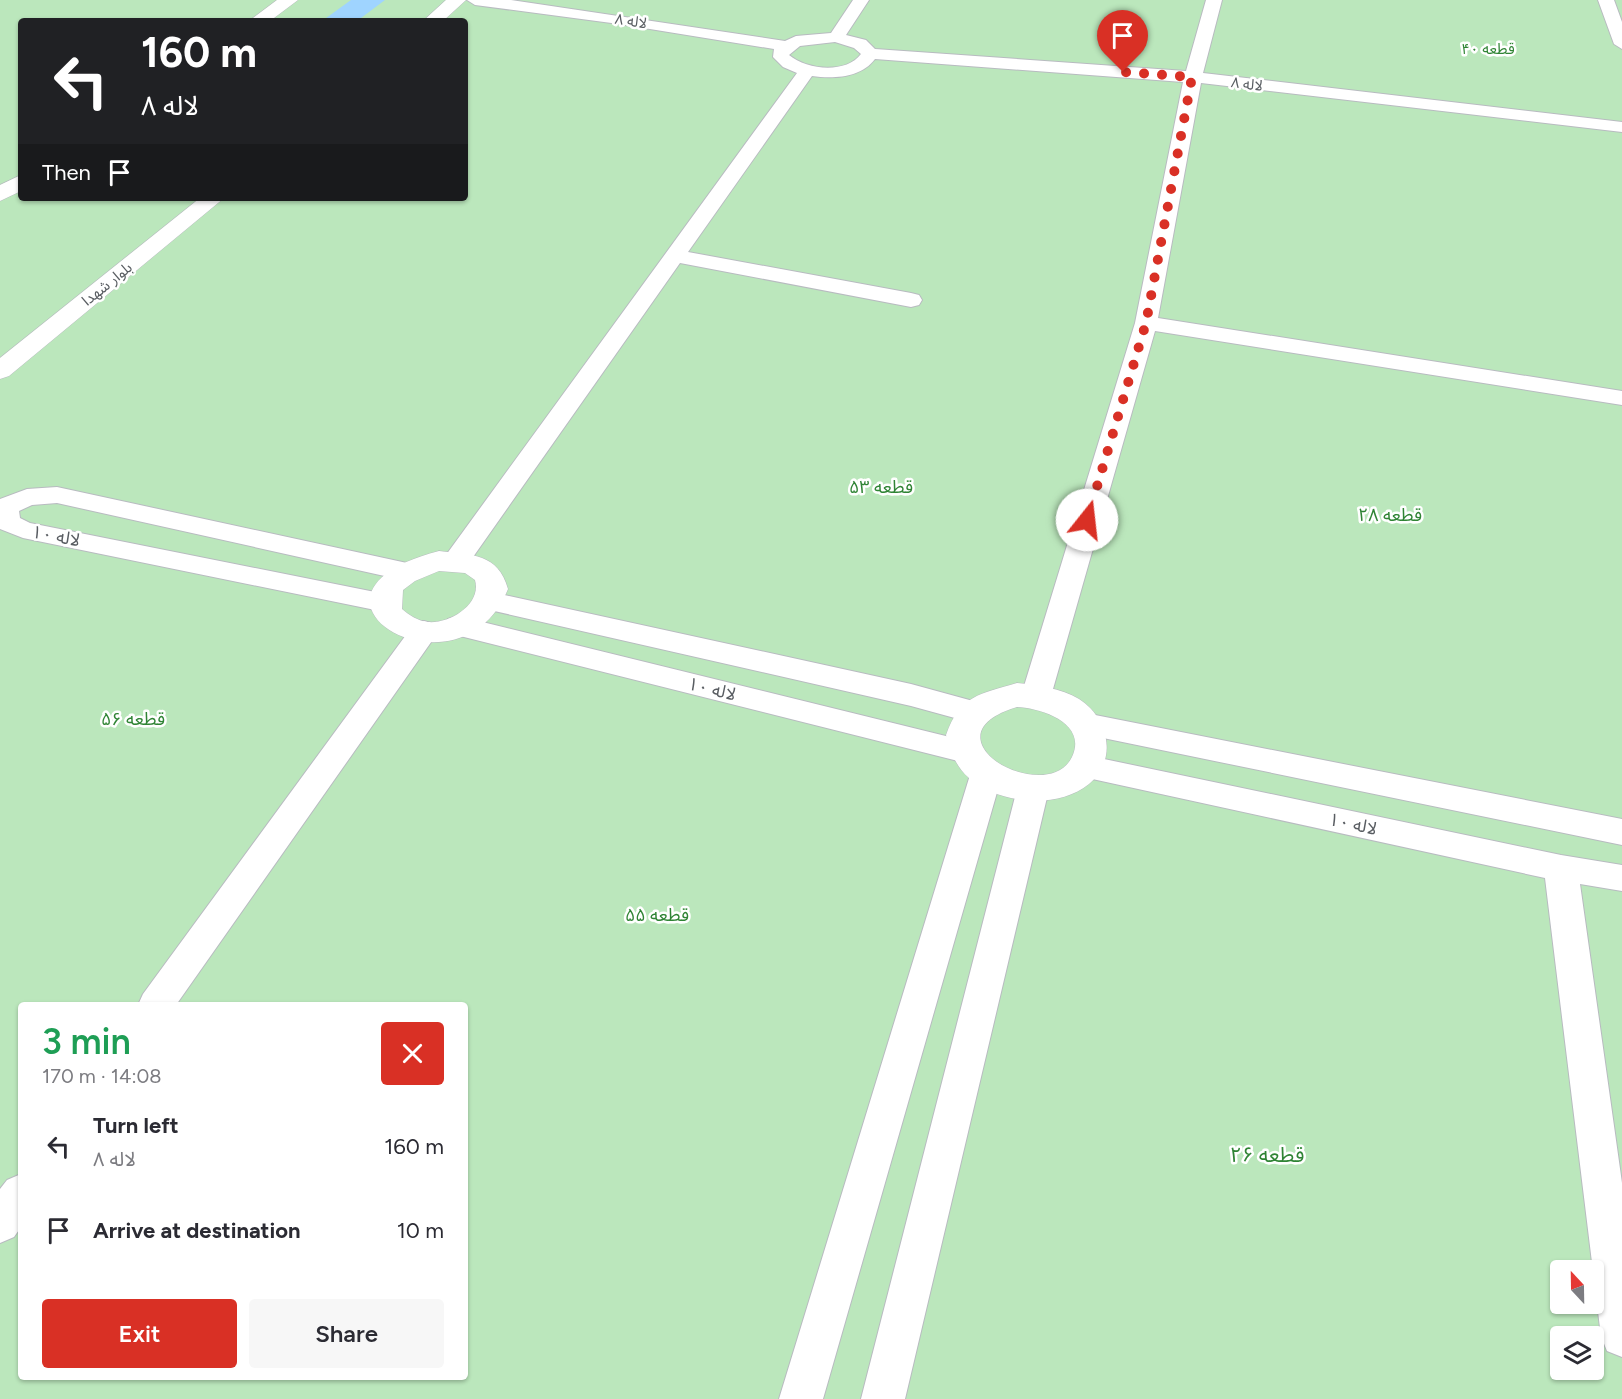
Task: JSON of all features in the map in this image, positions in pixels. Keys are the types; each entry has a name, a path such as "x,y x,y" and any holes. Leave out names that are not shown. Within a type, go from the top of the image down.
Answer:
{"street":[{"path":"262,18 289,0"},
{"path":"436,18 458,0"},
{"path":"0,195 18,183"},
{"name":"بلوار شهدا","path":"0,371 209,201"},
{"path":"0,358 30,346"},
{"path":"456,561 484,570 491,579 494,590 491,601 472,620 458,626 424,631 408,628 387,613 385,603 390,586 407,572 422,565 456,561"},
{"path":"1035,696 1072,711 1085,724 1091,738 1091,753 1085,767 1073,779 1054,786 1033,789 1008,785 976,763 964,731 973,712 1000,698 1035,696"}],"lane":[{"name":"لاله ۸","path":"475,0 619,19 787,46"},
{"path":"836,37 861,0"},
{"path":"1035,696 1146,323 1192,77 1214,0"},
{"path":"1606,0 1622,44"},
{"path":"619,19 638,6"},
{"path":"836,37 860,44 870,54 861,65 850,69 807,70 794,67 781,57 781,51 787,46 808,38 836,37"},
{"name":"لاله ۸","path":"870,54 1192,77 1622,127"},
{"path":"456,561 807,70"},
{"path":"674,256 911,300"},
{"path":"1146,323 1622,398"},
{"name":"لاله ۱۰","path":"385,603 23,530 7,522 5,507 27,497 57,495 407,572"},
{"name":"لاله ۱۰","path":"491,601 911,695 973,712"},
{"name":"لاله ۱۰","path":"458,626 976,763"},
{"path":"158,1002 424,631"},
{"path":"1085,724 1622,832"},
{"path":"801,1399 976,763"},
{"name":"لاله ۱۰","path":"1085,767 1560,868 1622,878"},
{"path":"883,1399 1033,789"},
{"path":"1560,868 1622,1336"},
{"path":"0,1223 18,1197"}],"green space":[{"path":"0,0 1622,0 1622,1399 0,1399"}],"water":[{"path":"351,0 385,0 361,18 326,18"}],"route":[{"path":"1087,520 1146,323 1192,77 1123,72"}],"park label":[{"name":"قطعه ۴۰","path":"1488,49"},
{"name":"قطعه ۵۳","path":"881,487"},
{"name":"قطعه ۲۸","path":"1390,515"},
{"name":"قطعه ۵۶","path":"133,719"},
{"name":"قطعه ۵۵","path":"657,915"},
{"name":"قطعه ۲۶","path":"1267,1155"}]}
